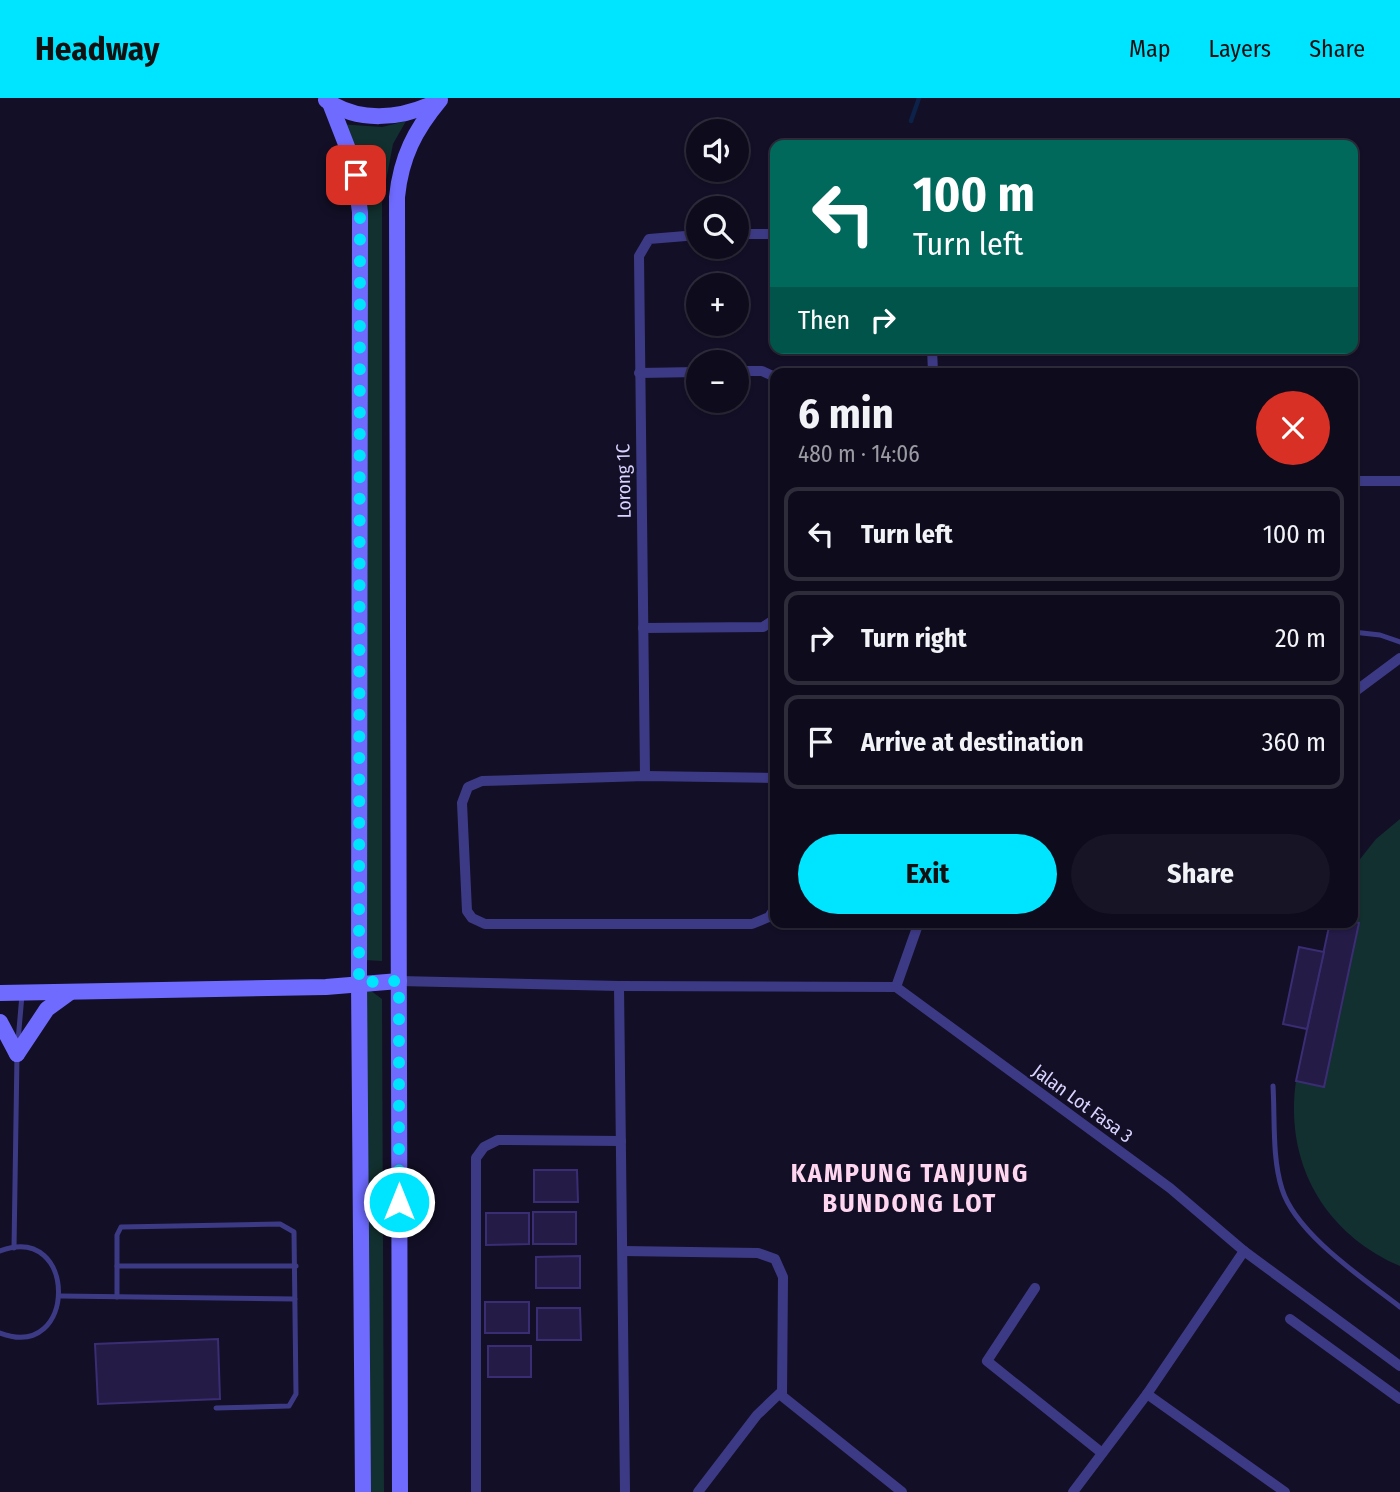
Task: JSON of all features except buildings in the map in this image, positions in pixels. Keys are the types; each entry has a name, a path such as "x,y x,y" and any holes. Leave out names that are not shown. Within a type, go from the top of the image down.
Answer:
{"main road":[{"path":"327,101 357,114 386,117 414,112 441,99"},
{"path":"400,1492 397,197 402,163 414,136 441,99"},
{"path":"327,101 353,162 360,212 359,982 363,1492"},
{"path":"0,993 326,987 359,982 399,981"},
{"path":"0,1022 17,1054 47,1009 69,993"}],"street":[{"path":"749,234 770,234"},
{"name":"Lorong 1C","path":"645,776 639,373 641,248 649,239 657,236 686,235"},
{"path":"749,371 762,371 770,375"},
{"path":"639,373 686,372"},
{"path":"1358,481 1400,481"},
{"path":"643,628 763,627 770,622"},
{"path":"1358,689 1400,657"},
{"path":"770,779 645,776 482,781 468,787 462,803 467,911 472,918 485,924 752,924 770,916"},
{"path":"399,981 619,986 896,987 917,928"},
{"path":"619,986 625,1492"},
{"name":"Jalan Lot Fasa 3","path":"896,987 1170,1188 1244,1251 1400,1366"},
{"path":"476,1492 476,1158 484,1147 498,1140 621,1140"},
{"path":"623,1251 758,1253 775,1259 783,1277 780,1392 792,1407 896,1490"},
{"path":"1073,1492 1147,1394 1244,1251"},
{"path":"1035,1288 987,1362 1102,1453"},
{"path":"1290,1319 1400,1399"},
{"path":"698,1492 757,1415 780,1392"},
{"path":"1147,1394 1285,1492"}],"lane":[{"path":"1358,633 1380,635 1400,642"},
{"path":"13,1248 17,1054 22,993"},
{"path":"1273,1086 1279,1177 1287,1200 1326,1248 1400,1307"},
{"path":"117,1297 117,1235 121,1227 279,1224 295,1231 294,1402 285,1406 216,1408"},
{"path":"0,1251 13,1248 39,1253 58,1275 61,1296 56,1312 40,1329 18,1336 0,1333"},
{"path":"117,1266 296,1266"},
{"path":"61,1296 295,1298"}],"green space":[{"path":"406,121 393,144 382,202 382,961 364,960 362,202 339,124 382,127"},
{"path":"1400,819 1400,1266 1350,1235 1331,1215 1315,1192 1304,1167 1297,1140 1294,1111 1296,1081 1324,1086 1359,923 1358,862 1376,839"},
{"path":"363,985 382,999 384,1492 364,1492"}],"waterway":[{"path":"911,121 919,98"}],"district":[{"name":"KAMPUNG TANJUNG BUNDONG LOT","path":"910,1188"}],"route":[{"path":"356,175 360,212 359,982 399,981 399,1202"}]}
